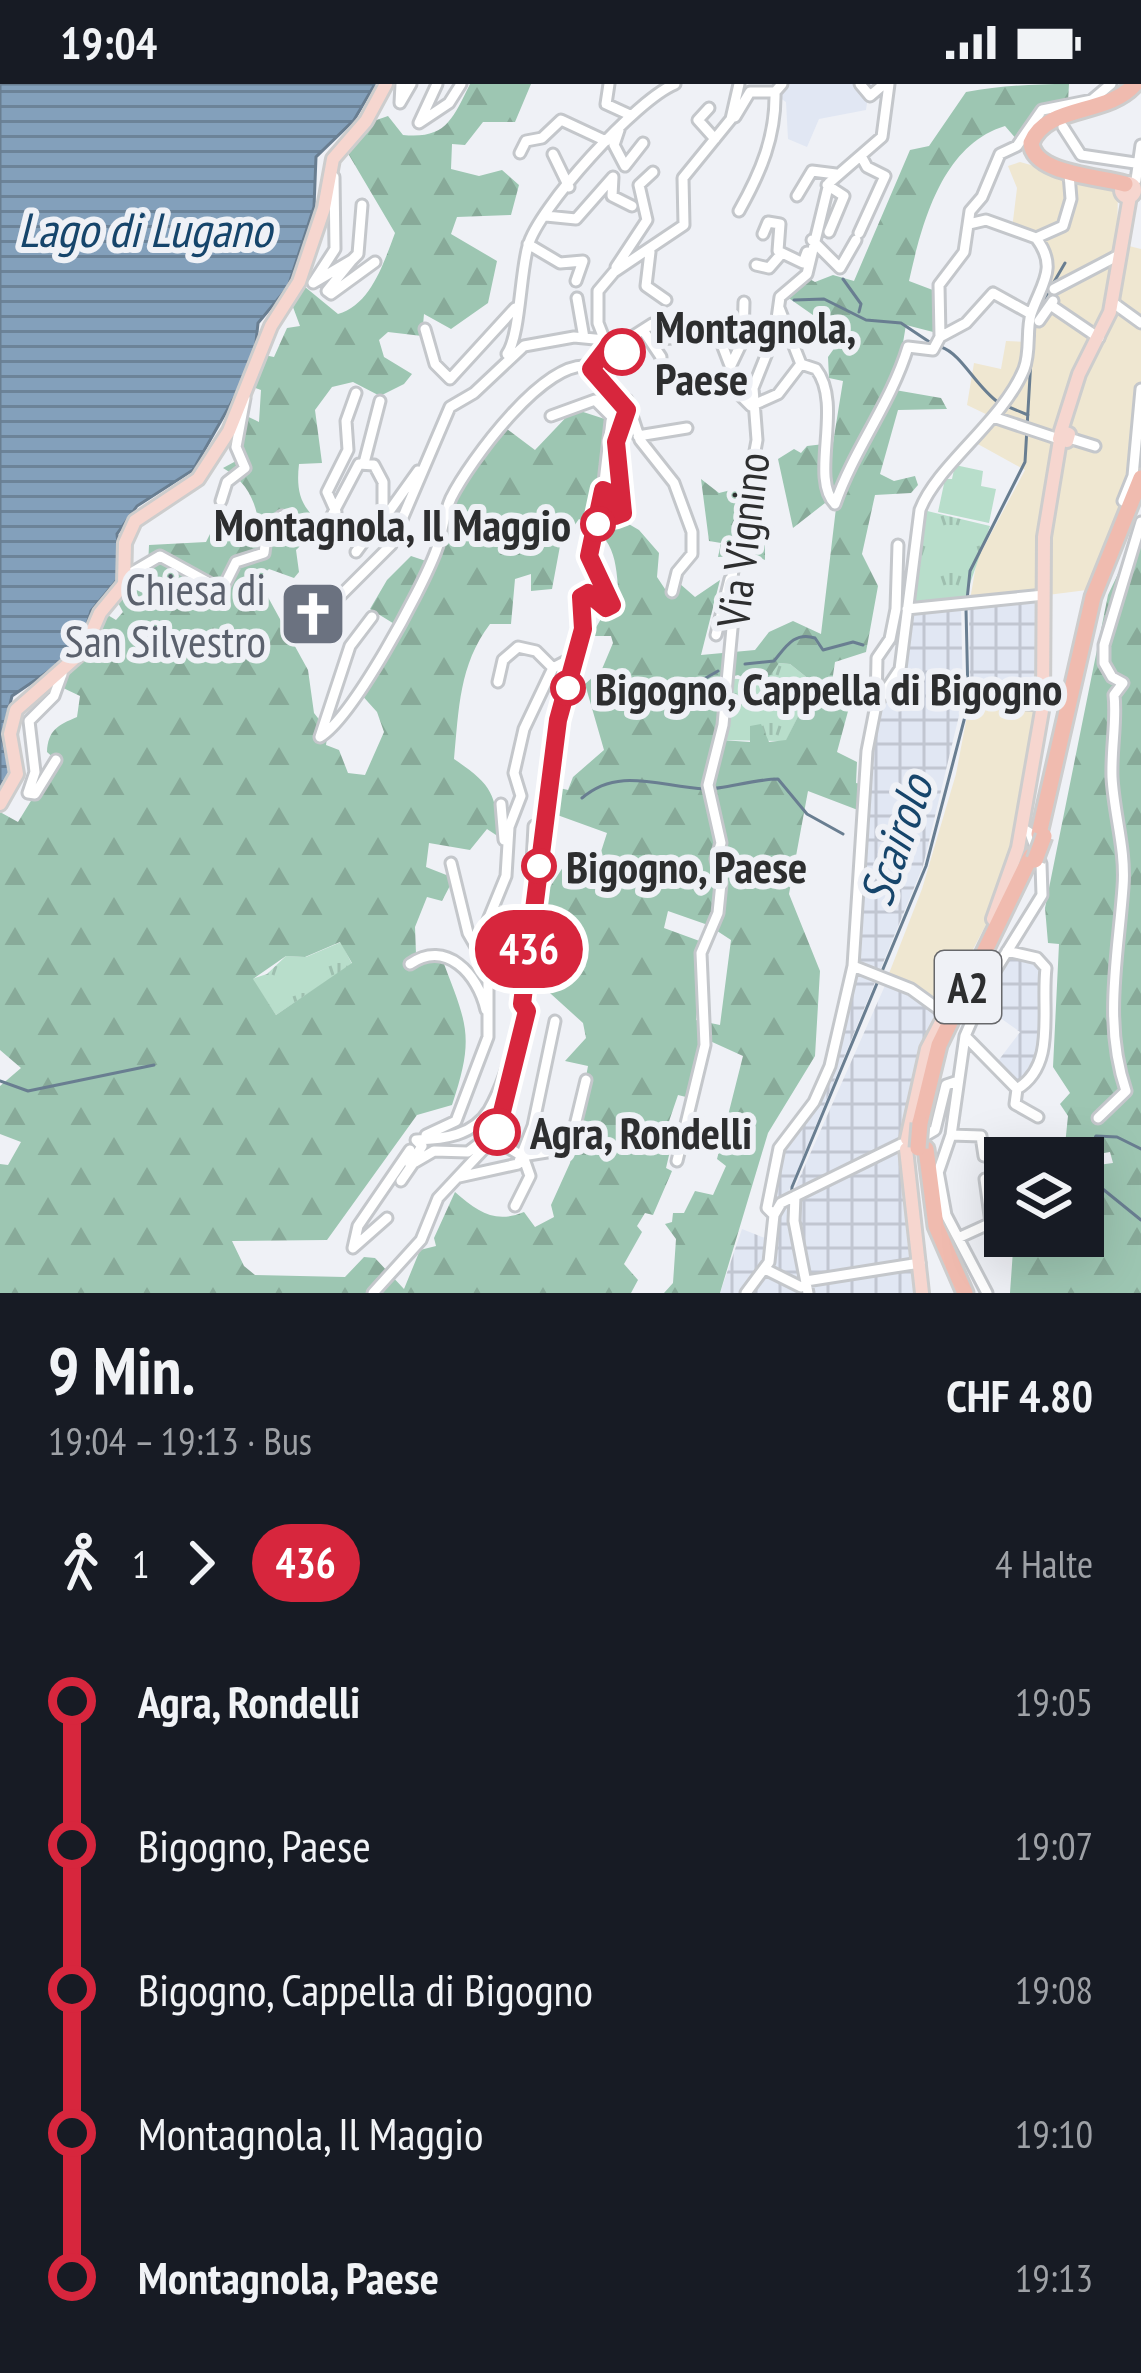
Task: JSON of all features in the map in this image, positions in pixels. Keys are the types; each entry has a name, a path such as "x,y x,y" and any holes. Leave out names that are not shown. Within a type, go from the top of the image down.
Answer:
{"highway":[{"path":"1131,186 1047,167 1034,158 1035,132 1111,104 1135,84"},
{"path":"1065,122 1112,110 1141,91"},
{"name":"A2","path":"954,1293 928,1230 912,1145 923,1124 939,1045 1030,839 1083,632 1129,523 1141,475"},
{"path":"1129,523 1141,494"},
{"name":"A2","path":"912,1145 936,1226 965,1293"}],"main road":[{"path":"0,804 17,774 10,734 14,713 84,650 100,613 126,577 125,543 133,525 147,509 201,476 245,398 273,322 299,282 339,150 362,125 386,84"},
{"path":"922,1293 910,1207 920,1070 1030,839 1031,778 1043,705 1046,519 1079,374 1112,302 1131,186"}],"street":[{"path":"401,84 400,103 411,84"},
{"path":"437,84 419,123 449,103 460,84"},
{"path":"609,84 606,104 630,115"},
{"path":"513,354 520,339 515,308 528,244 620,124 675,84"},
{"path":"731,119 739,84"},
{"path":"860,84 868,96 866,110"},
{"path":"868,96 887,84"},
{"path":"751,406 779,310 806,277 827,185 885,130 887,84"},
{"path":"801,364 816,368 829,389 826,488 835,504 872,420 898,383 908,347 933,350 940,337 938,287 959,260 971,208 982,197 1000,154 1017,146 1034,117 1053,105 1092,100 1111,84"},
{"path":"614,272 684,225 683,178 750,92 778,88 776,124 760,173 739,211"},
{"path":"709,108 698,120 715,139"},
{"path":"520,153 526,141 542,138 561,120 606,141"},
{"path":"1065,122 1074,150 1091,158 1135,163"},
{"path":"620,124 614,146 625,166 643,142"},
{"path":"1131,186 1141,145"},
{"path":"339,150 335,249 313,284 352,260"},
{"path":"553,154 569,187"},
{"path":"811,244 838,268 857,237 885,176 867,167 861,156"},
{"path":"969,224 986,220 1036,238 1063,226 1071,199 1070,170 1091,158"},
{"path":"797,196 812,171 836,174"},
{"path":"591,367 606,345 596,298 647,220 639,185 653,172"},
{"path":"546,216 576,219 614,177 612,196 632,206"},
{"path":"827,185 844,196 829,232"},
{"path":"362,205 358,253 327,294 356,280 375,262"},
{"path":"763,234 770,222 782,225 777,248 803,262 811,244"},
{"path":"1036,238 1048,268 1052,306"},
{"path":"528,244 560,263 583,261 576,281"},
{"path":"651,250 646,286 670,298"},
{"path":"756,265 768,268 782,253"},
{"path":"876,705 898,676 922,504 976,442 1025,367 1035,317 1051,287 1119,255"},
{"path":"940,337 966,323 993,293 1035,317"},
{"path":"577,298 584,338"},
{"path":"731,365 743,340 744,302"},
{"path":"1112,302 1141,323"},
{"path":"1035,317 1052,306"},
{"path":"1052,306 1099,338"},
{"path":"425,329 435,364 450,379 515,308"},
{"path":"779,310 801,364"},
{"path":"307,611 327,606 391,545 447,410 530,344 584,338 628,351 627,340 653,324 662,340 716,333 742,398 751,406"},
{"path":"641,331 645,344"},
{"path":"641,331 661,357 660,381"},
{"path":"497,368 516,332"},
{"path":"751,406 778,394 801,364"},
{"path":"372,617 350,646 320,737 358,695 436,553 448,502 465,473 542,384 569,365 591,367"},
{"path":"591,367 597,380 634,412 638,436 672,479 692,532 692,554 677,572 672,592"},
{"path":"1123,501 1133,476 1141,389"},
{"path":"333,515 327,493 348,450 346,421 356,393"},
{"path":"416,1140 454,1136 486,1114 522,1004 558,720 577,656 582,595 590,594 606,608 612,605 589,556 616,423 627,410 619,395"},
{"path":"220,501 227,482 245,469 236,447 245,398"},
{"path":"327,546 333,515 352,471 364,463 380,400"},
{"path":"551,416 592,400 602,404 616,423 620,517 614,514 609,491 603,490"},
{"name":"Via Vignino","path":"677,1161 705,1045 700,953 719,905 716,860 721,843 708,788 726,701 733,568 756,444 751,406"},
{"path":"993,416 1094,446"},
{"path":"638,436 687,428"},
{"path":"364,463 381,474 381,518"},
{"path":"356,552 425,464"},
{"path":"126,577 160,556 222,590 236,562 264,553 267,529 278,517 285,518 290,535 333,515"},
{"path":"1098,1118 1126,1091 1112,1043 1125,845 1117,825 1112,724 1118,710 1114,694 1123,683 1112,677 1103,656 1129,523"},
{"path":"774,1215 767,1208 771,1168 830,1066 854,966 867,751 896,609 898,545"},
{"path":"716,635 733,568"},
{"path":"896,609 1044,595"},
{"path":"498,682 503,660 518,647 536,651 553,668"},
{"path":"506,845 521,796 514,775 524,729 553,668 577,656"},
{"path":"56,760 35,794 28,793 35,772 29,721 54,695 62,674"},
{"path":"970,700 1043,705"},
{"path":"387,1218 353,1248 358,1226 416,1140 456,1121 490,1027 488,920 506,876 500,804"},
{"path":"534,826 532,862 540,865"},
{"path":"987,1293 946,1215 938,1173 965,1036 1007,951 1042,895 1043,873 1030,839"},
{"path":"451,863 470,939 479,952 488,954"},
{"path":"1007,951 1037,958 1046,968 1043,1060 1034,1077 1017,1089 1014,1109 1038,1118"},
{"path":"410,964 436,953 462,967 482,994 490,1027"},
{"path":"854,966 883,976 944,1012"},
{"path":"373,1293 421,1240 438,1198 495,1137 527,1011 522,1004"},
{"path":"459,1177 512,1168 523,1156 547,1073 555,1021"},
{"path":"965,1036 1017,1089"},
{"path":"523,1156 548,1152 572,1138 586,1079"},
{"path":"746,1293 765,1269 774,1215 790,1198 912,1145 935,1130 946,1085 955,1086"},
{"path":"938,1173 951,1136 955,1086"},
{"path":"951,1136 981,1136 984,1155"},
{"path":"495,1137 523,1156 530,1177 515,1206"},
{"path":"416,1140 422,1146 406,1170 434,1151 468,1152 495,1137"},
{"path":"790,1198 805,1287"},
{"path":"958,1238 984,1225"},
{"path":"765,1269 805,1287 920,1263"}],"shaded area":[{"path":"782,84 884,84 868,96 866,110 819,119 807,147 788,139 786,102 776,95"},
{"path":"1020,162 1118,189 1117,243 1141,249 1141,451 1087,590 969,605 977,560 1025,470 976,443 992,417 967,405 974,363 1001,369 1006,341 1029,342 1031,314 1048,285 1040,242 1012,229 1017,188 1008,166"},
{"path":"1044,595 1043,705 970,700 969,605"},
{"path":"961,605 963,699 923,866 785,1200 802,1293 720,1293 742,1229 770,1240 771,1169 830,1066 853,966 872,719 896,682 911,609"},
{"path":"970,700 1043,705 998,902 943,1006 888,976 922,889 956,774"},
{"path":"1007,951 1043,962 1044,1050 1020,1089 995,1065 1020,1032 978,1002"},
{"path":"887,981 911,990 939,1015 907,1116 919,1293 809,1293 795,1188"}],"green space":[{"path":"470,84 531,84 515,122 483,122 465,145 452,144 451,169 479,176 502,170 519,185 511,215 457,217 451,234 497,261 488,303 451,329 424,314 422,336 388,332 379,340 384,357 412,374 404,384 380,396 353,382 332,387 315,410 322,463 299,464 298,474 305,505 323,524 296,550 299,572 294,578 269,569 258,579 308,670 314,713 328,731 326,745 339,750 348,773 365,775 384,732 377,712 359,692 396,625 370,609 387,580 411,556 429,562 449,503 503,426 535,450 574,409 611,421 602,488 615,516 639,530 659,553 657,577 665,589 679,583 695,597 720,580 701,655 755,650 769,632 793,621 821,634 836,508 825,503 793,528 778,459 794,449 801,453 807,446 833,443 843,381 829,378 828,357 843,336 790,299 779,302 806,277 815,282 833,275 854,281 910,150 929,146 966,92 1069,84 1068,102 1034,115 1018,141 1005,126 965,150 938,189 914,258 909,281 938,292 937,333 906,325 895,390 941,398 947,409 898,410 880,474 894,481 915,476 918,485 911,493 875,495 862,554 878,586 866,652 835,662 832,682 854,689 837,752 857,762 856,783 865,785 863,812 808,791 789,894 820,971 815,1056 768,1133 720,1293 664,1293 673,1283 676,1239 665,1224 672,1222 673,1213 684,1213 695,1191 713,1195 726,1166 717,1159 743,1056 710,1041 702,1044 690,1098 678,1095 666,1130 674,1134 666,1168 672,1171 653,1215 645,1213 637,1226 642,1232 624,1264 638,1280 631,1293 0,1293 0,1164 8,1165 21,1142 0,1134 0,1086 21,1068 0,1050 0,812 18,822 56,760 47,752 49,738 59,726 77,717 80,696 59,686 101,611 116,620 123,612 115,597 124,584 143,593 147,589 149,545 206,542 217,520 263,550 249,493 223,468 236,461 229,431 238,412 259,422 261,390 250,386 264,355 274,357 287,328 300,326 290,299 299,282 338,314 349,309 375,281 395,233 346,150 362,125 388,116 403,135 438,130 452,117","holes":["579,519 602,535 616,566 620,605 605,612 591,636 611,636 613,643 602,669 585,684 604,750 573,777 568,790 551,786 549,812 607,833 599,858 567,861 550,887 544,886 522,1004 540,984 583,1023 586,1038 565,1061 588,1066 570,1163 551,1205 554,1217 535,1227 524,1212 504,1217 487,1214 455,1192 434,1238 436,1246 420,1250 404,1289 375,1258 364,1257 345,1277 255,1275 244,1266 232,1241 327,1240 417,1115 452,1105 466,1044 462,1014 441,956 416,954 415,927 427,897 442,901 454,878 426,867 429,843 470,850 487,829 499,837 489,791 454,759 462,688 472,655 490,624 511,624 515,579 531,574 531,591 552,589 560,546","779,663 790,664 810,680 810,693 786,740 769,742 761,724 750,726 750,742 721,740 727,678 738,675 762,687","668,911 708,925 731,940 720,1025 696,1020 705,943 664,928","340,942 352,963 276,1015 253,979 286,956 305,957"]},
{"path":"955,465 983,471 981,486 996,489 989,523 938,512 945,479 952,479"},
{"path":"701,479 719,493 747,486 743,525 765,544 765,560 739,549 737,556 718,557 721,543 709,541"},
{"path":"923,510 990,526 964,601 915,605"},
{"path":"1141,525 1141,1293 1010,1293 1013,1257 1104,1257 1104,1164 1113,1163 1110,1152 1104,1153 1104,1137 1066,1137 1068,1116 1060,1104 1070,1093 1053,1067 1059,944 1048,943 1045,908 1108,595"},
{"path":"779,663 790,664 810,680 810,693 786,741 721,740 727,678 748,680"},
{"path":"341,942 352,964 276,1015 252,979 267,974 286,956 306,957"}],"water":[{"name":"Lago di Lugano","path":"0,84 375,84 354,120 316,157 314,207 288,287 258,323 255,352 238,391 193,470 137,506 117,534 121,575 91,611 81,644 12,696 2,737 11,775 0,791"}],"waterway":[{"name":"Scairolo","path":"1033,343 1036,313 1065,263"},
{"path":"843,279 861,304 859,312"},
{"path":"794,300 824,299 866,320 901,323 934,345"},
{"path":"941,347 956,356 999,403"},
{"name":"Scairolo","path":"967,600 970,571 1025,462 1031,359"},
{"path":"1004,405 1028,415"},
{"name":"Scairolo","path":"966,609 968,696"},
{"path":"745,664 774,661 801,637 815,638 823,650 853,642 863,645"},
{"path":"681,692 718,671"},
{"path":"624,704 678,693"},
{"name":"Scairolo","path":"790,1221 792,1187 926,866 968,705"},
{"path":"582,798 596,788 625,781 705,789 778,779 807,814 843,834"},
{"path":"0,1081 28,1091 154,1065"},
{"path":"1096,1137 1117,1137 1141,1149"},
{"path":"1104,1190 1141,1220"}],"bus line":[{"name":"436","path":"497,1132 528,1007 522,1004 555,739 583,629 581,597 588,593 606,608 612,605 592,571 589,556 603,490 610,493 615,516 623,513 616,442 627,410 623,400 592,375 591,367 607,348 622,352"}],"place":[{"name":"Montagnola, Paese","path":"622,352"},
{"name":"Montagnola, Il Maggio","path":"598,524"},
{"name":"Chiesa di San Silvestro","path":"313,614"},
{"name":"Bigogno, Cappella di Bigogno","path":"568,688"},
{"name":"Bigogno, Paese","path":"539,866"},
{"name":"Agra, Rondelli","path":"497,1132"}]}
